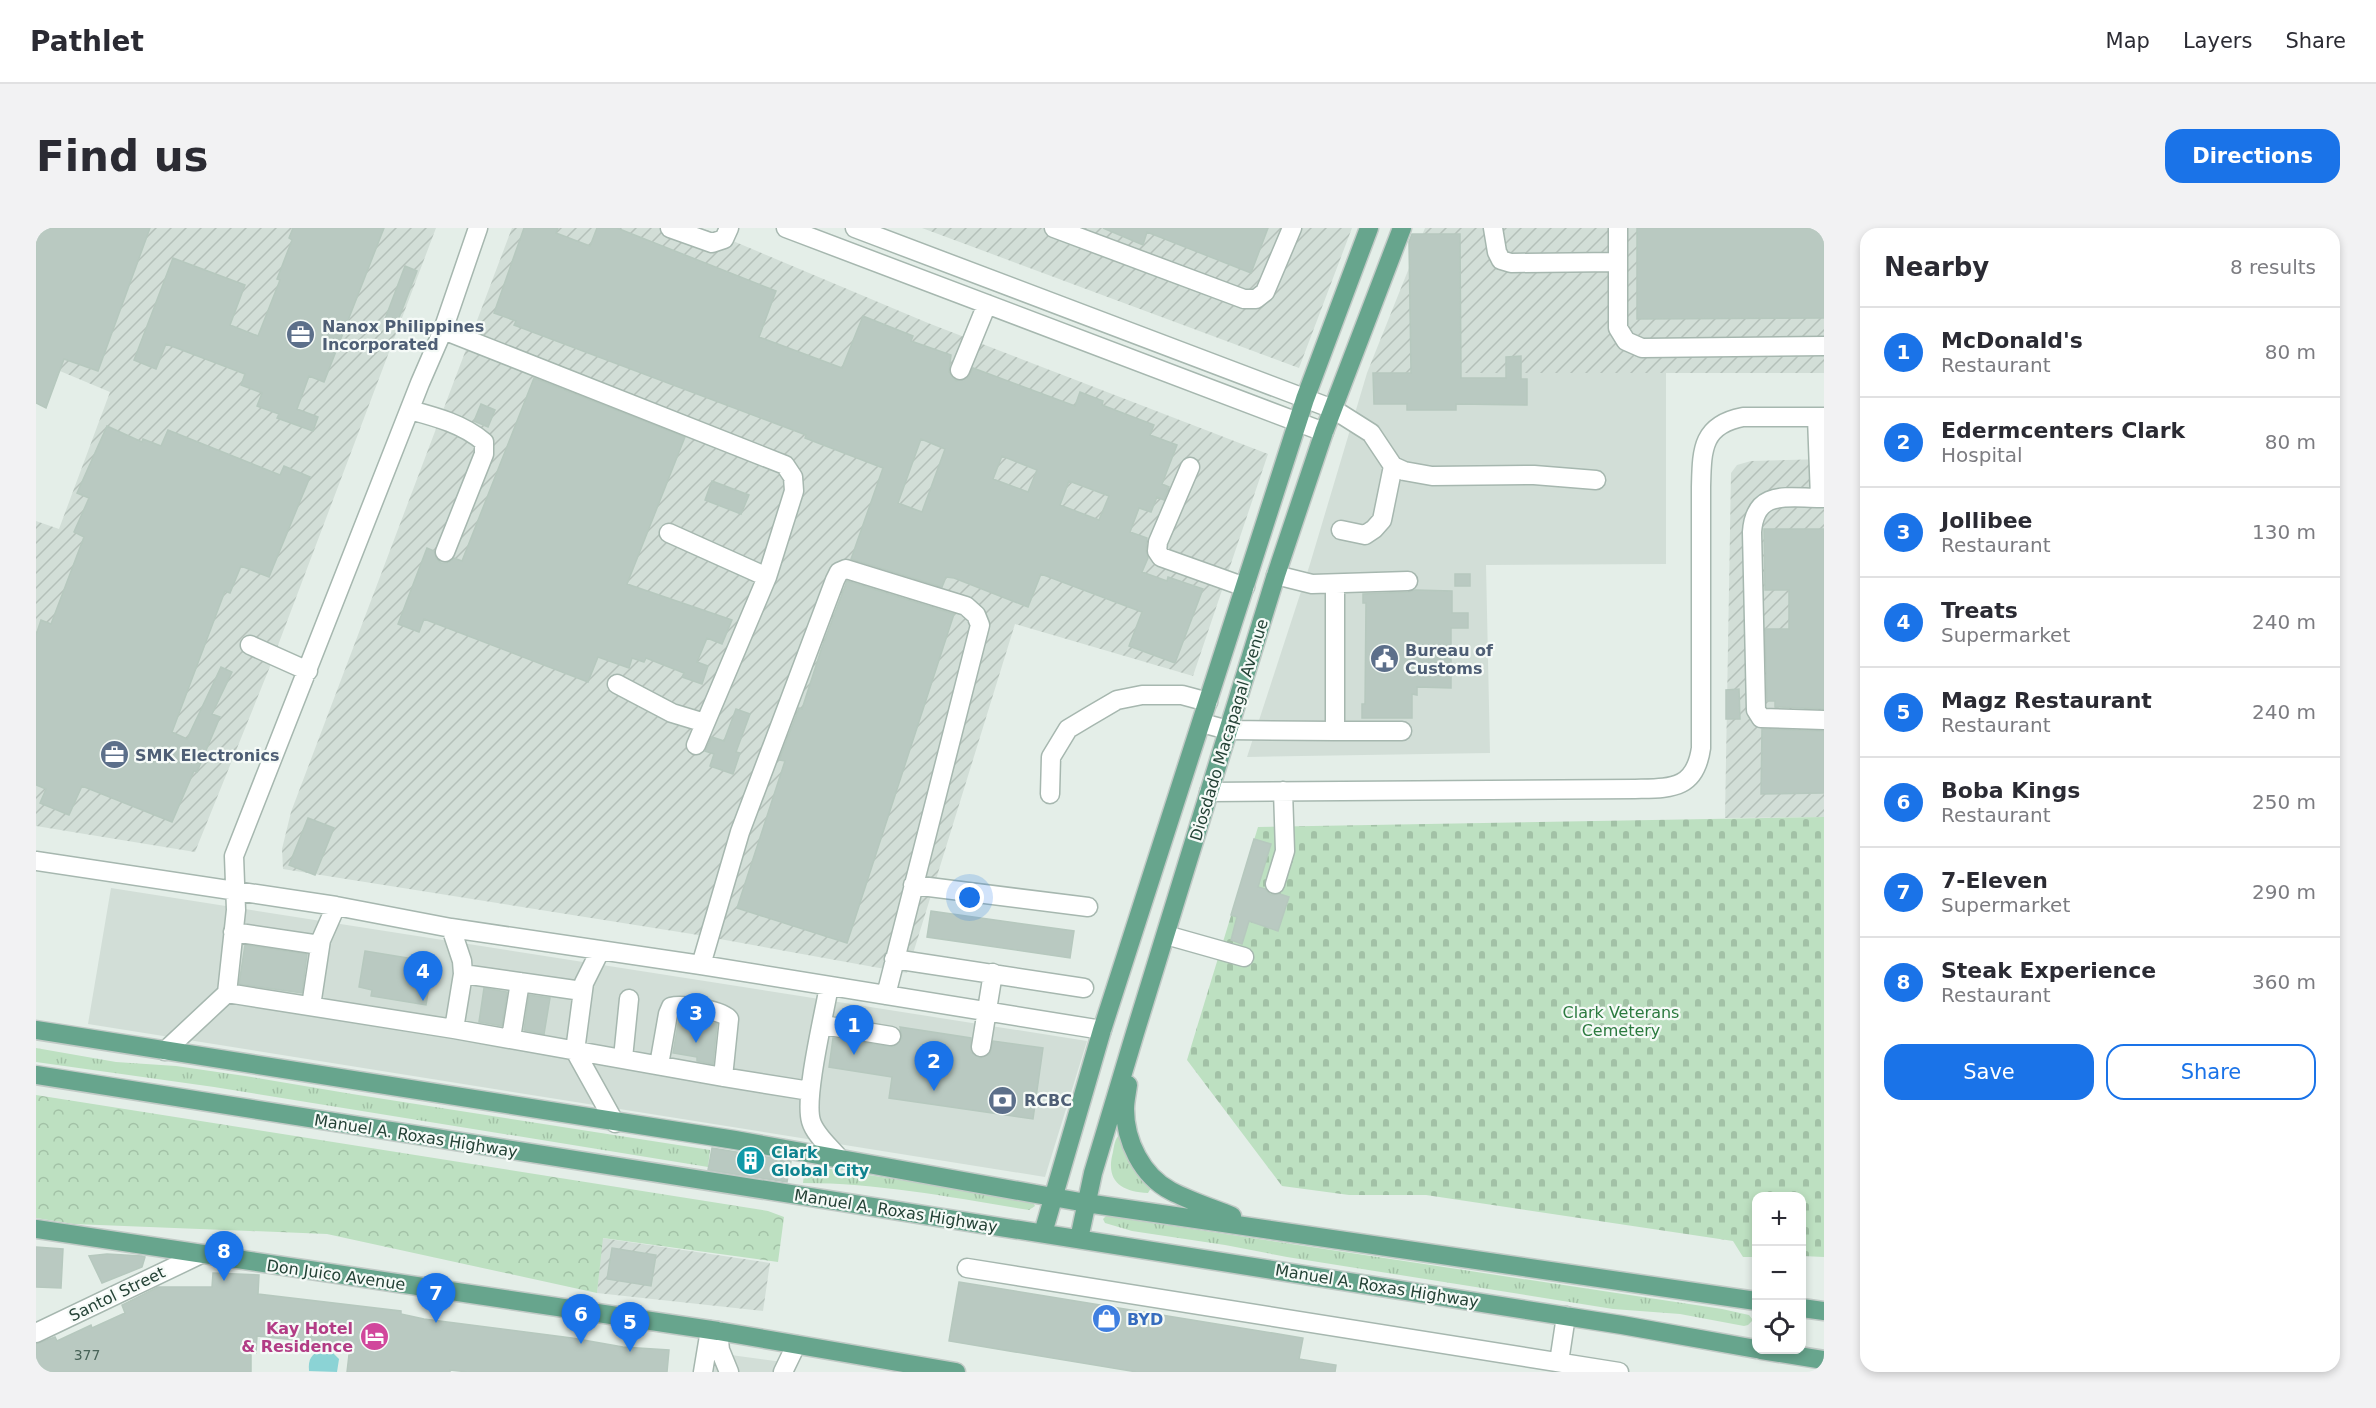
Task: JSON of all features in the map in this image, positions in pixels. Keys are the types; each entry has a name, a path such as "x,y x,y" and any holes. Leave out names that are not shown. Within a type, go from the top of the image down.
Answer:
{"main road":[{"name":"Diosdado Macapagal Avenue","path":"1043,1233 1102,1030 1305,399 1369,228"},
{"name":"Diosdado Macapagal Avenue","path":"1079,1239 1086,1203 1135,1033 1276,575 1324,432 1402,228"},
{"path":"36,1030 839,1158 1086,1203 1752,1300"},
{"path":"1135,1033 1125,1109 1131,1142 1140,1162 1153,1179 1171,1191 1256,1227"},
{"name":"Manuel A. Roxas Highway","path":"36,1075 1566,1316 1752,1348"},
{"name":"Don Juico Avenue","path":"36,1229 714,1331 956,1372"},
{"path":"1806,1309 1824,1311"},
{"name":"Manuel A. Roxas Highway","path":"1788,1354 1824,1360"}],"street":[{"path":"165,1051 227,993 236,910 234,856 443,330 478,228"},
{"path":"670,228 712,243 724,239 729,228"},
{"path":"786,228 1324,432"},
{"path":"855,228 1333,409 1371,433 1393,466 1432,476 1534,476 1596,480"},
{"path":"1054,228 1244,298 1256,299 1265,292 1292,228"},
{"path":"1493,228 1497,252 1501,260 1510,263 1618,262"},
{"path":"1618,228 1618,328 1626,341 1642,348 1824,346"},
{"path":"960,370 987,304"},
{"path":"443,330 785,465 793,477 794,491 767,577 696,745"},
{"path":"410,410 445,420 476,435 484,442 484,454 446,552"},
{"path":"1209,792 1664,788 1678,786 1688,780 1695,771 1701,748 1701,467 1706,441 1711,433 1730,420 1743,417 1821,417 1822,498 1777,498 1762,503 1754,517 1752,543 1756,710 1761,718 1824,720"},
{"path":"1341,530 1365,535 1382,520 1393,466"},
{"path":"1190,467 1158,542 1158,551 1161,557 1245,587"},
{"path":"669,533 767,577"},
{"path":"701,965 740,832 835,580 839,572 846,569 966,606 976,615 980,625 886,995"},
{"path":"1276,575 1312,584 1408,581"},
{"path":"1335,584 1335,731"},
{"path":"250,645 308,670"},
{"path":"617,684 672,713 705,723"},
{"path":"1050,794 1051,757 1068,729 1117,700 1142,695 1182,695 1208,702"},
{"path":"1202,723 1228,730 1402,731"},
{"path":"1275,884 1285,851 1283,791"},
{"path":"36,861 336,906 451,928 701,965 1102,1030"},
{"path":"913,885 1089,908"},
{"path":"311,1006 320,945 336,906"},
{"path":"451,928 464,974 454,1029"},
{"path":"233,932 320,945"},
{"path":"1166,935 1244,957"},
{"path":"600,951 586,977 582,991 575,1051 615,1123"},
{"path":"894,959 1084,987"},
{"path":"981,1047 993,973"},
{"path":"464,974 582,991"},
{"path":"511,1038 520,982"},
{"path":"829,986 810,1091 809,1112 812,1124 839,1158"},
{"path":"227,993 511,1038 810,1091"},
{"path":"623,1058 629,999"},
{"path":"659,1065 671,1007 680,1006 722,1013 729,1019 723,1077"},
{"path":"823,1025 891,1036"},
{"name":"Santol Street","path":"36,1333 199,1255"},
{"path":"967,1268 1619,1372"},
{"path":"1559,1362 1566,1316"},
{"path":"703,1372 714,1331"},
{"path":"714,1331 729,1372"},
{"path":"783,1372 796,1345"}],"shaded area":[{"path":"36,228 436,228 269,669 195,852 36,826 36,521 59,529 110,392 36,361"},
{"path":"512,228 702,228 928,323 1268,454 1193,676 1015,624 907,973 692,934 283,869 282,849 291,812"},
{"path":"922,228 1352,228 1299,368"},
{"path":"1425,228 1824,228 1824,373 1367,373"},
{"path":"1367,373 1666,373 1666,564 1486,565 1490,753 1247,757 1310,564"},
{"path":"1824,459 1824,817 1725,818 1731,473 1737,465 1751,461"},
{"path":"111,888 1087,1041 1045,1177 88,1024"},
{"path":"602,1238 770,1263 763,1311 597,1293"},
{"path":"716,1353 790,1363 788,1372 714,1372"}],"green space":[{"name":"Clark Veterans Cemetery","path":"1824,817 1824,1257 1806,1256 1806,1192 1752,1192 1752,1257 1743,1257 1733,1241 1426,1195 1349,1195 1282,1186 1187,1060 1258,827"},
{"path":"36,1048 116,1062 176,1066 245,1076 710,1150 708,1167 214,1087 36,1062"},
{"path":"36,1095 768,1211 784,1217 778,1262 603,1238 597,1293 327,1234 74,1224 36,1218"},
{"path":"1119,1135 1151,1188 1148,1193 1123,1187 1113,1177 1111,1162"},
{"path":"805,1165 1021,1199 1033,1202 1035,1206 1029,1210 889,1188 803,1183"},
{"path":"1106,1216 1722,1309 1749,1315 1752,1321 1744,1326 1680,1314 1613,1309 1132,1231 1105,1223 1103,1219"}],"water":[{"path":"323,1349 332,1352 339,1359 337,1372 309,1371 311,1357"}],"building":[{"path":"36,228 150,228 98,371 64,359 46,408 36,403"},
{"path":"293,228 384,228 324,382 309,376 297,409 318,417 313,431 277,418 279,414 257,406 262,393 241,385 245,374 166,344 156,369 134,360 173,258 245,285 230,325 258,336 280,280 277,279 292,240 289,238"},
{"path":"524,228 558,228 556,233 590,246 597,228 617,228 776,291 759,337 842,368 863,316 913,336 911,341 951,355 949,372 956,381 967,378 973,368 1075,406 1080,392 1103,401 1102,405 1154,425 1150,435 1177,445 1162,484 1169,487 1164,500 1157,497 1151,512 1139,508 1130,532 1147,538 1148,558 1142,572 1167,581 1168,577 1203,589 1175,663 1129,646 1142,612 1041,574 1028,607 954,578 946,577 942,587 851,559 883,468 805,438 806,435 514,325 516,321 494,313","holes":["921,439 945,449 922,512 898,503","1002,456 1037,470 1028,492 993,479","1069,481 1109,496 1099,520 1060,505"]},
{"path":"1103,228 1268,228 1251,273 1147,232 1143,245"},
{"path":"1637,228 1824,228 1824,318 1637,319"},
{"path":"1412,234 1460,234 1461,378 1506,378 1506,357 1521,356 1521,379 1527,379 1527,405 1456,404 1456,410 1407,410 1407,404 1374,404 1373,373 1411,373 1409,242"},
{"path":"405,266 417,271 397,323 385,319"},
{"path":"534,378 685,437 627,584 732,620 722,644 707,638 697,662 708,666 702,684 682,677 684,673 646,658 644,662 632,658 629,668 598,657 588,682 424,619 419,632 398,624 427,548 434,551 441,563 447,563 454,558 462,561"},
{"path":"481,404 495,410 488,427 474,421"},
{"name":"SMK Electronics","path":"107,426 142,442 143,439 161,446 168,430 280,475 284,466 310,477 269,577 241,566 230,593 225,591 172,732 187,739 221,667 232,672 212,714 220,717 197,772 194,771 172,822 82,786 69,815 40,803 46,789 36,785 36,635 41,620 51,624 84,537 74,532 89,498 77,493"},
{"path":"712,481 749,495 741,514 705,500"},
{"path":"1764,529 1824,529 1824,709 1775,707 1775,701 1767,701 1765,629 1789,629 1789,590 1765,590"},
{"path":"1455,574 1470,574 1470,586 1455,586"},
{"path":"847,581 954,614 847,943 737,908 785,761 779,760 799,708 802,709"},
{"path":"1415,590 1452,591 1452,613 1468,613 1468,628 1451,628 1451,688 1417,687 1417,695 1412,694 1412,718 1362,718 1362,704 1365,704 1366,603 1363,603 1363,594"},
{"path":"1739,689 1740,719 1726,719 1726,690"},
{"path":"736,709 750,714 736,752 740,753 733,774 710,766 714,754 705,751 712,737 724,741"},
{"path":"1762,729 1824,731 1824,793 1761,794"},
{"path":"308,818 334,828 315,875 289,865"},
{"path":"1254,839 1271,844 1258,887 1265,889 1271,895 1280,894 1289,897 1278,931 1249,921 1242,944 1231,940 1237,917 1231,915"},
{"path":"931,911 1074,931 1070,958 927,937"},
{"path":"245,945 307,954 302,993 239,984"},
{"path":"365,951 433,962 426,1005 371,996 372,990 359,987"},
{"path":"484,988 507,992 502,1026 479,1022"},
{"path":"529,995 550,998 544,1034 524,1030"},
{"path":"679,1018 717,1024 713,1064 697,1061 697,1057 673,1053"},
{"path":"900,1027 971,1038 971,1052 980,1058 990,1054 993,1041 1043,1048 1033,1119 889,1098 892,1077 829,1067 833,1038 894,1047 902,1038"},
{"name":"Clark Global City","path":"712,1148 791,1161 787,1182 708,1170"},
{"path":"36,1247 63,1249 61,1288 36,1287"},
{"path":"612,1248 656,1255 651,1286 607,1279"},
{"path":"107,1254 145,1257 142,1267 102,1283 89,1256"},
{"path":"213,1273 259,1275 258,1294 401,1311 401,1314 424,1319 572,1338 623,1347 669,1350 667,1372 468,1372 450,1370 450,1372 347,1372 350,1346 257,1336 256,1353 251,1353 251,1372 36,1372 36,1344 55,1337 57,1341 91,1325 92,1328 125,1313 122,1305 158,1287 212,1287"},
{"path":"959,1282 1303,1338 1299,1359 1336,1365 1335,1372 1137,1372 949,1341"}],"place":[{"name":"Nanox Philippines Incorporated","path":"301,335"},
{"name":"Bureau of Customs","path":"1384,659"},
{"name":"SMK Electronics","path":"114,755"},
{"name":"Treats","path":"423,1001"},
{"name":"Jollibee","path":"696,1043"},
{"name":"McDonald's","path":"854,1055"},
{"name":"Edermcenters Clark","path":"934,1091"},
{"name":"RCBC","path":"1003,1100"},
{"name":"Clark Global City","path":"750,1161"},
{"name":"Steak Experience","path":"224,1281"},
{"name":"BYD","path":"1106,1319"},
{"name":"7-Eleven","path":"436,1323"},
{"name":"Kay Hotel & Residence","path":"374,1337"},
{"name":"Boba Kings","path":"581,1344"},
{"name":"Magz Restaurant","path":"630,1352"}]}
